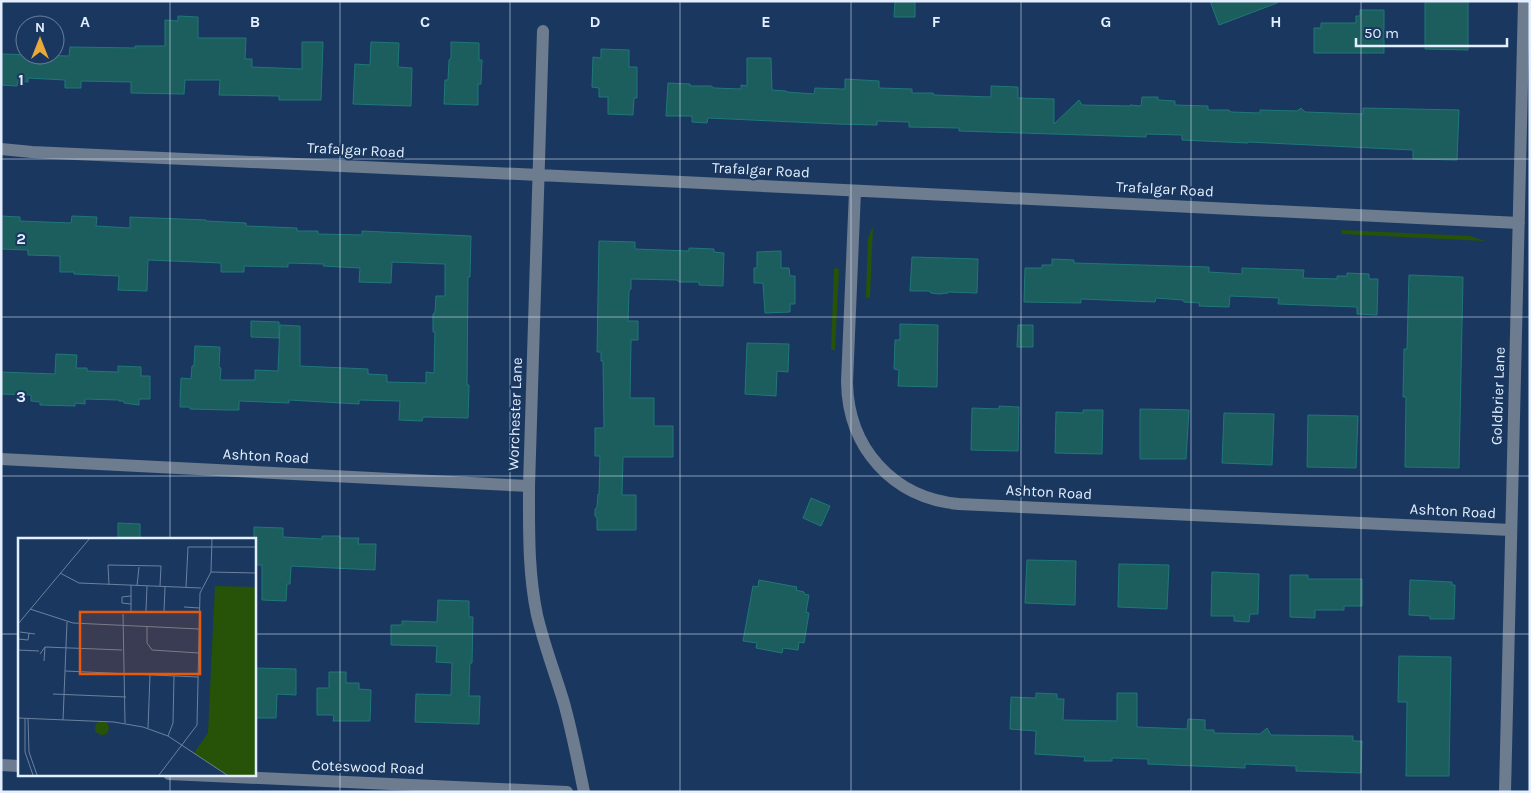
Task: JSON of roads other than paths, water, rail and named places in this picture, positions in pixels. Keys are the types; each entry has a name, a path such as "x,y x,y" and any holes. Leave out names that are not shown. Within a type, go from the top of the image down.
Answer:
{"street":[{"name":"Goldbrier Lane","path":"1505,792 1524,1"},
{"name":"Worchester Lane","path":"543,31 528,540 530,571 537,614 547,656 564,703 584,792"},
{"name":"Trafalgar Road","path":"1,149 1519,223"},
{"name":"Ashton Road","path":"855,191 847,382 848,406 856,433 874,461 911,491 945,503 959,504 1511,530"},
{"name":"Ashton Road","path":"1,459 529,486"},
{"path":"1,766 18,766"},
{"name":"Coteswood Road","path":"213,776 567,792"}]}
